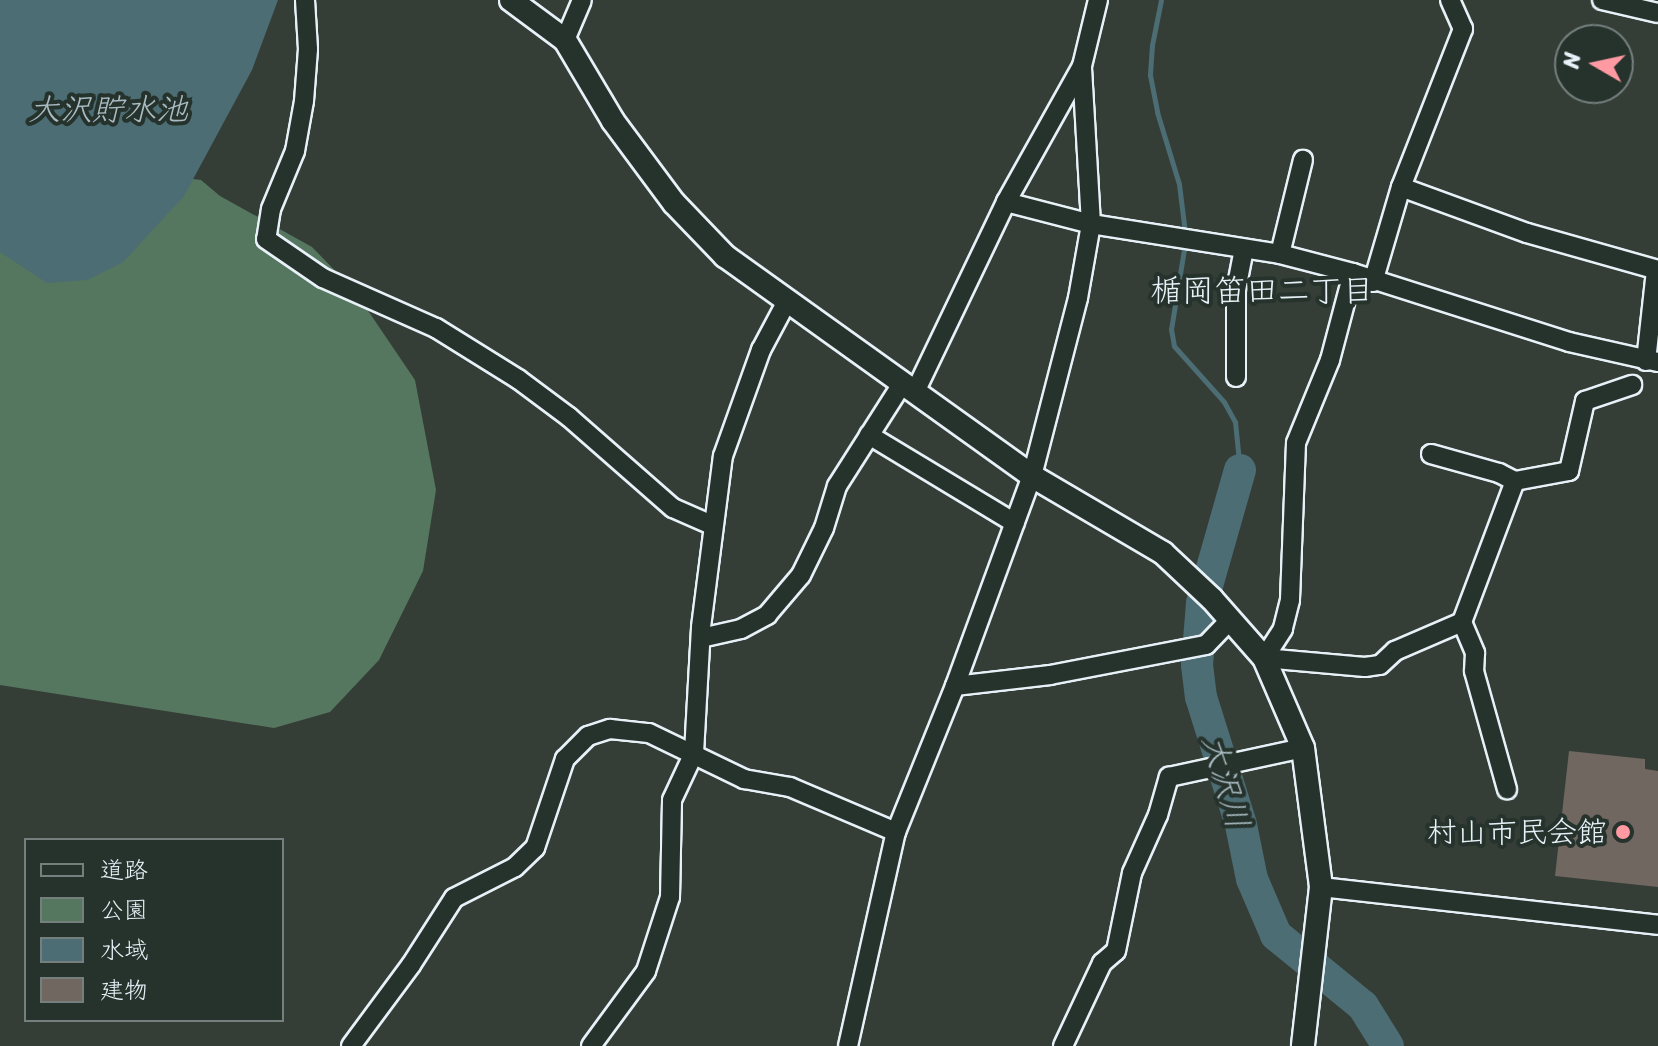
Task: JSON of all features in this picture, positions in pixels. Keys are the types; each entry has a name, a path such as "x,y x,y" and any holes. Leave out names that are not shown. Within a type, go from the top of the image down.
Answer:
{"street":[{"path":"305,0 308,49 304,101 295,151 271,209 266,239 323,278 436,328 518,379 569,417 673,508 712,525"},
{"path":"511,0 565,40 613,121 674,203 725,256 1032,476 1163,553 1212,599 1264,658 1303,748 1321,887 1303,1046"},
{"path":"565,40 582,0"},
{"path":"701,638 741,629 767,615 801,575 824,528 837,486 869,435 908,388 1082,66 1098,0"},
{"path":"1373,282 1401,187 1463,29 1450,0"},
{"path":"1602,0 1658,13"},
{"path":"855,1044 896,832 955,686 1032,476 1078,298 1091,224 1082,66"},
{"path":"1280,254 1303,160"},
{"path":"1006,202 1091,224 1280,254 1353,273 1373,282 1569,342 1652,362 1657,270 1527,233 1401,187"},
{"path":"1236,377 1236,290 1244,249"},
{"path":"1264,658 1283,629 1290,600 1296,443 1330,360 1353,273"},
{"path":"591,1046 646,971 670,897 672,800 694,753 712,525 723,456 761,350 787,301"},
{"path":"1431,454 1499,473 1515,481 1569,471 1585,401 1632,385"},
{"path":"869,435 1015,523"},
{"path":"1507,789 1474,671 1475,653 1462,622 1515,481"},
{"path":"955,686 1050,675 1200,645 1230,620"},
{"path":"1264,658 1365,667 1380,665 1395,651 1462,622"},
{"path":"351,1046 411,965 454,898 515,867 535,848 565,759 588,736 610,729 649,733 744,779 790,787 896,832"},
{"path":"1063,1046 1102,963 1116,951 1132,873 1158,815 1169,777 1303,748"},
{"path":"1321,887 1658,925"}],"green space":[{"path":"0,156 201,180 220,196 312,247 354,290 415,380 436,490 423,571 379,660 330,712 274,728 0,685"}],"water":[{"name":"大沢貯水池","path":"0,0 278,0 252,70 184,196 123,262 87,280 47,283 0,252"}],"building":[{"path":"1569,751 1645,759 1645,769 1658,771 1658,887 1555,876"}],"waterway":[{"path":"1161,0 1150,75 1157,112 1179,184 1185,233"},
{"path":"1185,243 1171,329 1174,346 1224,402 1235,422 1240,470"},
{"name":"大沢川","path":"1240,470 1202,603 1197,665 1201,697 1241,825 1252,879 1276,935 1363,1006 1388,1046"}],"place":[{"name":"村山市民会館","path":"1623,832"}],"district":[{"name":"楯岡笛田二丁目","path":"1262,291"}]}
